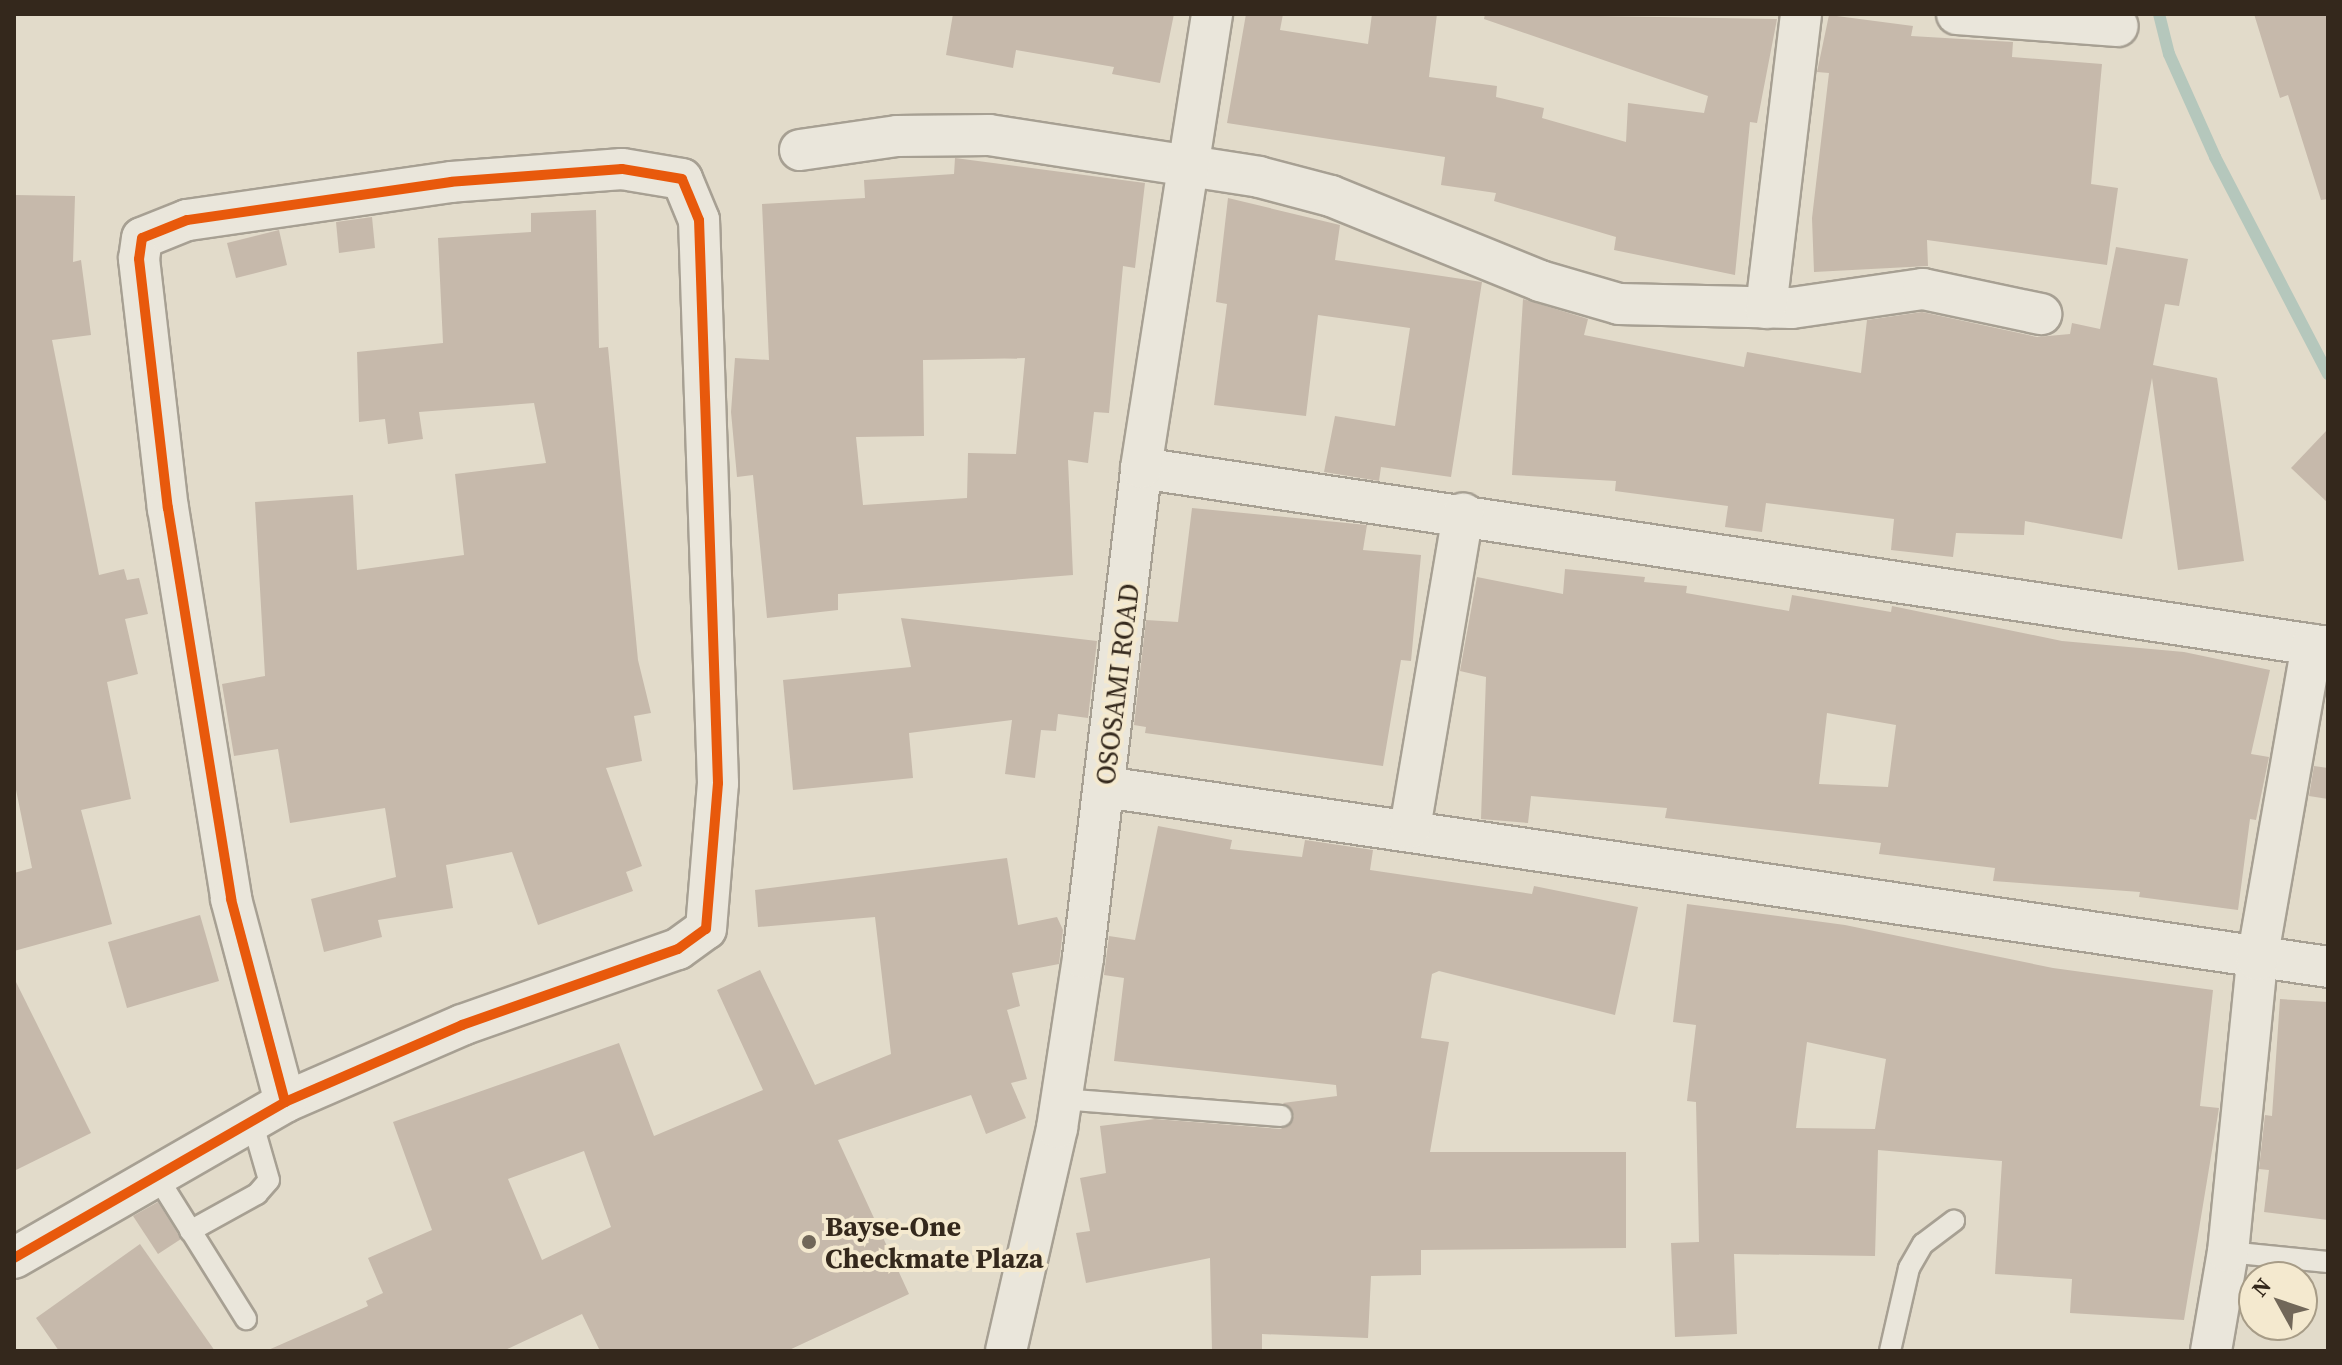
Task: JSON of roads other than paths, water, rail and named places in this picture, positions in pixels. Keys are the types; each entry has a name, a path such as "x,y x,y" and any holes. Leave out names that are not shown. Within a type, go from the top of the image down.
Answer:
{"street":[{"name":"OSOSAMI ROAD","path":"1006,1351 1061,1099 1105,787 1141,468 1212,14"},
{"path":"1766,308 1801,14"},
{"path":"1957,14 2118,26"},
{"path":"800,150 897,136 989,135 1187,164 1331,196 1540,281 1619,304 1766,308 1923,289 2041,314"},
{"path":"14,1258 268,1111 462,1025 678,949 706,929 718,783 699,220 682,179 622,169 451,182 187,220 142,238 139,259 168,508 268,1111"},
{"path":"1141,468 1463,513 2320,646 2257,960 2228,1252 2211,1351"},
{"path":"1410,828 1463,513"},
{"path":"1105,787 1410,828 2257,960 2328,967"}],"lane":[{"path":"1061,1099 1281,1116"},
{"path":"190,1231 257,1194 269,1180 268,1111"},
{"path":"156,1175 246,1319"},
{"path":"1890,1351 1909,1268 1923,1244 1954,1221"},
{"path":"2228,1252 2328,1262"}],"waterway":[{"path":"2159,14 2169,54 2215,157 2328,374"}],"place":[{"name":"Bayse-One Checkmate Plaza","path":"809,1242"}]}
